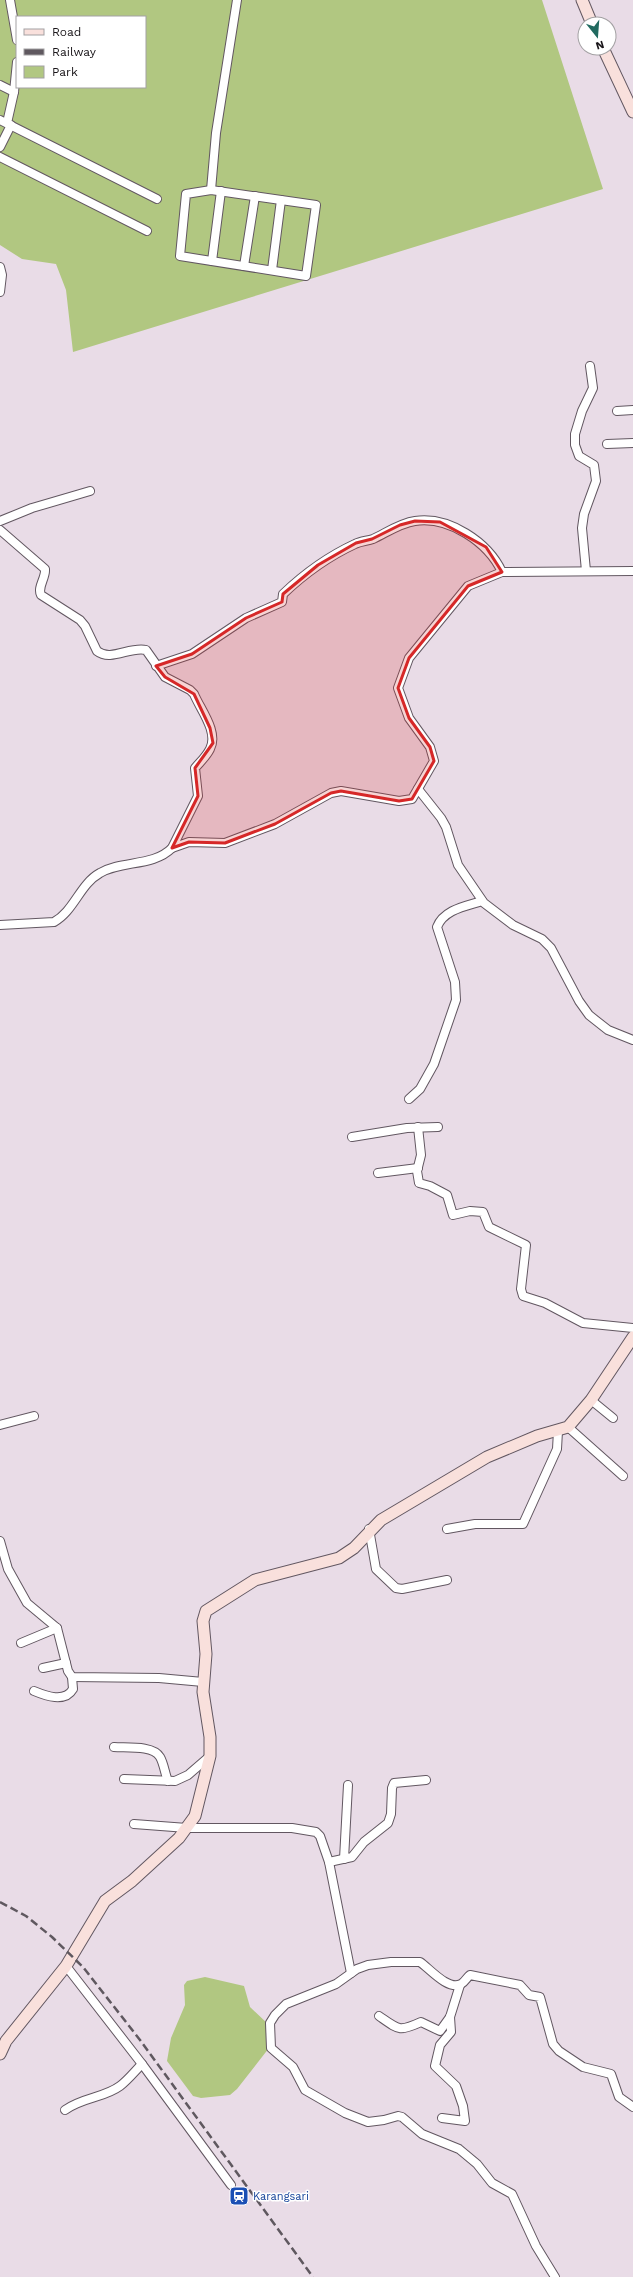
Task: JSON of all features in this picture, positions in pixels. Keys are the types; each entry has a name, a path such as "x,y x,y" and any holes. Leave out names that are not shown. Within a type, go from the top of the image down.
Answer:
{"street":[{"path":"10,0 16,34"},
{"path":"211,190 216,133 237,0"},
{"path":"582,0 589,16"},
{"path":"607,56 633,112"},
{"path":"0,147 14,92 16,72"},
{"path":"0,85 14,92"},
{"path":"6,123 157,199"},
{"path":"0,157 147,231"},
{"path":"211,190 316,205 306,276 180,256 186,194 211,190"},
{"path":"212,261 221,191"},
{"path":"244,266 255,196"},
{"path":"272,270 281,200"},
{"path":"0,267 2,275 0,292"},
{"path":"586,571 582,528 584,514 596,481 594,465 579,456 575,445 575,434 582,411 593,388 590,366"},
{"path":"617,411 633,410"},
{"path":"607,444 633,443"},
{"path":"0,521 32,508 90,491"},
{"path":"156,666 192,654 246,618 274,607 282,602 283,594 296,584 304,575 356,543 372,539 400,525 415,521 440,522 466,534 486,547 496,559 502,572"},
{"path":"0,530 45,569 45,575 40,588 41,595 80,620 85,626 97,651 108,655 140,648 146,650 156,666 168,680 190,690 194,694 210,728 212,743 205,757 195,768 198,796 172,848 167,853 154,859 101,872 93,878 68,909 54,922 0,925"},
{"path":"172,848 189,842 225,843 276,824 331,793 342,791 404,802 412,799 434,761 430,747 409,718 398,688 409,658 468,586 502,572 633,571"},
{"path":"418,789 441,818 446,827 458,865 482,901 513,925 542,939 551,948 579,1001 589,1015 608,1030 633,1040"},
{"path":"410,1099 420,1089 434,1064 456,1000 455,982 438,927 440,920 445,915 482,901"},
{"path":"352,1137 418,1127 438,1127"},
{"path":"418,1127 421,1155 417,1181 447,1195 453,1215 470,1211 483,1212 489,1227 526,1245 521,1289 523,1296 545,1303 583,1323 633,1328"},
{"path":"378,1174 418,1168"},
{"path":"447,1529 475,1524 523,1524 557,1449 563,1429 591,1400 633,1337"},
{"path":"591,1400 613,1418"},
{"path":"0,1425 34,1416"},
{"path":"563,1429 624,1476"},
{"path":"0,2054 6,2040 66,1966 105,1901 137,1876 187,1828 195,1816 210,1756 210,1737 202,1682 206,1654 204,1621 206,1611 255,1580 340,1558 354,1548 369,1530 381,1520 487,1457 537,1436 563,1429"},
{"path":"369,1530 376,1569 396,1588 402,1589 447,1580"},
{"path":"0,1541 8,1569 27,1603 57,1628 66,1663 72,1677 73,1689 64,1697 47,1696 34,1691"},
{"path":"21,1643 57,1628"},
{"path":"43,1668 66,1663"},
{"path":"72,1677 160,1678 202,1682"},
{"path":"114,1747 147,1749 155,1752 159,1756 168,1782"},
{"path":"124,1779 168,1782 182,1778 210,1756"},
{"path":"329,1862 344,1859 355,1854 364,1842 388,1823 391,1814 392,1788 394,1782 426,1780"},
{"path":"344,1859 348,1785"},
{"path":"134,1824 187,1828 310,1829 316,1832 320,1836 329,1862 351,1973"},
{"path":"460,1985 434,1976 424,1965 416,1961 378,1963 363,1966 330,1987 286,2004 275,2015 270,2024 271,2048 293,2067 305,2090 345,2113 368,2122 398,2116 402,2117 422,2134 450,2145 465,2154 492,2182 508,2191 515,2197 536,2246 555,2277"},
{"path":"66,1966 142,2064 231,2186"},
{"path":"379,2016 398,2028 411,2028 421,2022 440,2031 450,2018 460,1985 469,1976 473,1975 520,1985 529,1996 540,1997 553,2044 559,2051 583,2066 611,2074 619,2097 633,2106"},
{"path":"442,2118 465,2121 463,2106 456,2086 435,2066 440,2045 451,2032 450,2018"},
{"path":"65,2110 85,2098 102,2095 119,2087 142,2064"}],"highlighted area":[{"path":"415,521 440,522 486,547 502,572 468,586 409,658 398,688 409,718 430,747 434,761 412,799 399,801 341,791 331,793 275,824 225,843 189,842 172,848 198,796 195,768 213,743 210,728 194,694 165,677 156,666 192,654 246,618 282,602 283,594 318,565 356,543 372,539 400,525"}],"green space":[{"path":"0,0 542,0 603,189 73,352 66,290 56,264 22,259 0,245"},
{"path":"205,1977 244,1986 250,2007 268,2024 269,2048 237,2089 230,2095 201,2098 193,2096 167,2061 171,2038 185,2005 184,1985 187,1981"}],"railway":[{"path":"0,1902 26,1916 52,1937 83,1967 140,2040 313,2277"}],"place":[{"name":"Karangsari","path":"239,2196"}]}
